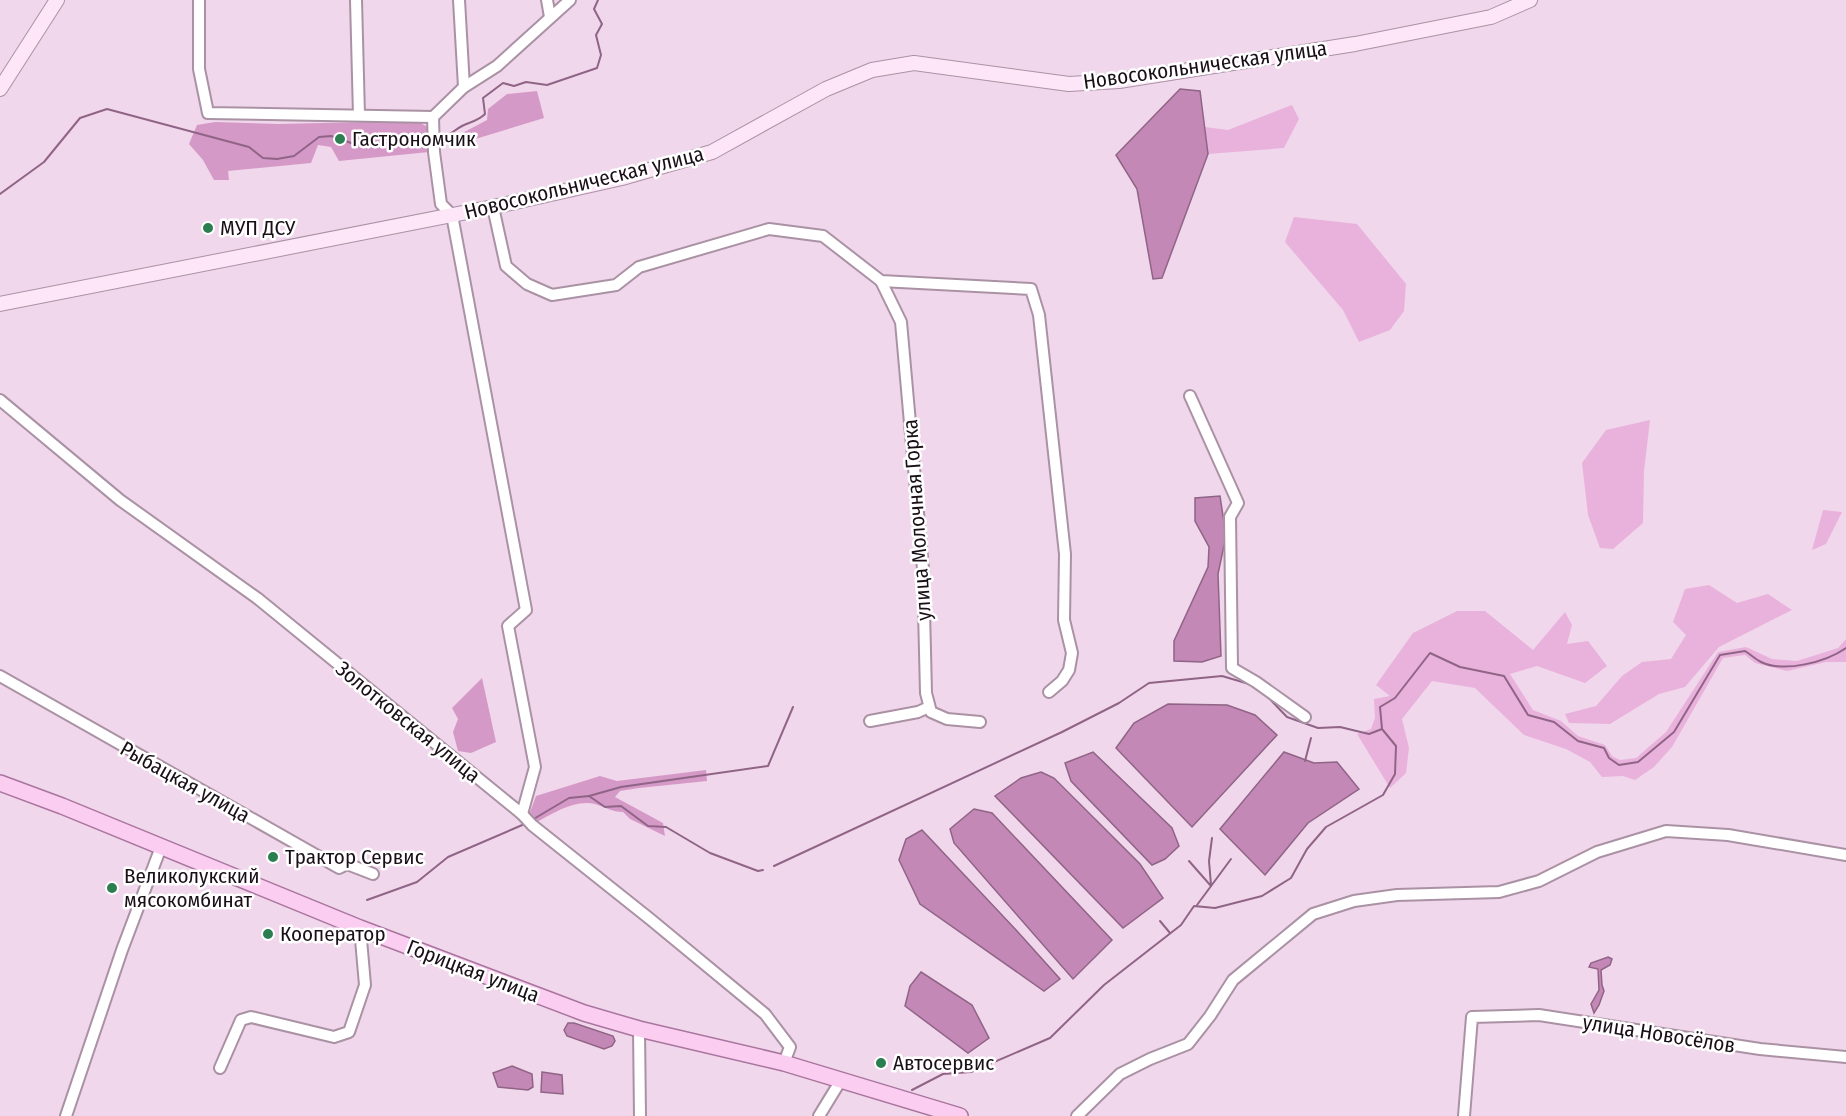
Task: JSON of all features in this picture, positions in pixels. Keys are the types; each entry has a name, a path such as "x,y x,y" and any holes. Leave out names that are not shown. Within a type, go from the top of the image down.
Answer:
{"main road":[{"path":"0,89 57,0"},
{"name":"Новосокольническая улица","path":"0,304 493,207 622,178 712,152 826,89 872,70 914,63 1069,84 1119,81 1313,51 1491,17 1530,0"},
{"name":"Горицкая улица","path":"0,783 62,806 360,928 584,1013 639,1029 784,1063 960,1116"}],"street":[{"path":"200,0 199,69 208,113 433,117 464,87 497,66 570,0"},
{"path":"356,0 359,116"},
{"path":"459,0 464,87"},
{"path":"547,0 550,17"},
{"path":"433,117 441,204 452,215"},
{"path":"493,207 506,266 527,284 552,295 616,285 639,267 769,229 823,236 881,281 1031,289 1039,315 1064,543 1064,620 1072,653 1069,670 1062,681 1049,692"},
{"name":"Новосокольническая улица","path":"452,215 526,610 508,626 535,766 526,819"},
{"name":"улица Молочная Горка","path":"881,281 901,322 923,570 926,693 929,707"},
{"path":"1190,396 1238,502 1230,517 1232,668 1305,717"},
{"name":"Золотковская улица","path":"0,400 120,500 257,598 765,1014 790,1047 784,1063"},
{"name":"Рыбацкая улица","path":"0,676 339,868 347,864 373,874"},
{"path":"870,721 918,712 929,707 931,712 947,719 980,722"},
{"path":"1077,1116 1120,1074 1188,1044 1210,1016 1233,980 1313,914 1354,901 1397,894 1498,892 1539,881 1597,852 1666,831 1728,835 1846,855"},
{"path":"66,1116 122,950 161,847"},
{"path":"219,1068 241,1020 251,1017 334,1037 349,1032 366,985 360,928"},
{"name":"улица Новосёлов","path":"1464,1116 1472,1017 1539,1015 1760,1049 1846,1057"},
{"path":"639,1029 640,1116"},
{"path":"819,1116 841,1080"}],"shaded area":[{"path":"1180,89 1200,91 1208,154 1162,278 1153,279 1137,189 1116,155"},
{"path":"537,91 544,118 449,147 455,137 487,120 488,109 507,94"},
{"path":"1292,105 1299,119 1284,148 1208,154 1205,127 1228,130"},
{"path":"416,121 428,127 429,152 339,161 331,147 318,145 311,163 228,171 229,180 214,180 203,160 189,144 197,125 215,122 278,124"},
{"path":"1294,217 1357,224 1406,284 1404,311 1390,330 1359,342 1343,310 1285,242"},
{"path":"1650,420 1644,471 1643,523 1613,549 1600,548 1588,515 1582,463 1606,430"},
{"path":"1220,496 1226,536 1218,574 1221,656 1202,662 1174,661 1174,641 1208,567 1209,547 1195,521 1195,498"},
{"path":"1823,510 1842,512 1826,544 1812,550"},
{"path":"1709,585 1737,603 1768,594 1792,610 1719,647 1685,687 1659,694 1610,724 1569,723 1565,714 1596,706 1622,676 1642,662 1671,659 1686,635 1673,622 1685,589"},
{"path":"1457,611 1485,611 1533,650 1565,612 1572,625 1567,644 1588,641 1607,666 1585,683 1537,666 1510,674 1533,710 1561,721 1578,736 1605,745 1612,756 1620,760 1636,758 1666,732 1718,652 1746,647 1772,659 1797,661 1838,648 1846,639 1846,662 1826,662 1787,671 1755,663 1745,655 1723,658 1672,747 1654,767 1635,780 1623,776 1602,777 1590,762 1566,749 1524,735 1475,688 1432,681 1402,719 1409,748 1406,773 1390,788 1357,734 1371,729 1375,718 1374,699 1390,696 1376,685 1413,633"},
{"path":"482,678 496,742 471,753 458,751 453,732 458,719 452,708"},
{"path":"1168,704 1227,705 1255,715 1277,735 1192,827 1116,748 1134,723"},
{"path":"1093,752 1172,828 1179,846 1165,859 1152,865 1071,781 1065,763"},
{"path":"1284,752 1314,763 1337,762 1359,789 1308,823 1265,875 1220,829"},
{"path":"706,770 707,781 620,791 615,797 663,823 665,836 630,819 623,812 595,804 572,805 535,823 529,815 536,796 600,776 617,781"},
{"path":"1041,772 1054,778 1140,864 1163,898 1123,928 995,796 1021,778"},
{"path":"974,809 992,813 1112,940 1073,979 954,843 950,829"},
{"path":"922,830 1060,979 1044,991 920,904 899,860 906,839"},
{"path":"1608,957 1612,959 1610,965 1601,970 1604,991 1594,1013 1591,1004 1599,990 1598,969 1589,967 1591,963"},
{"path":"921,972 972,1005 989,1038 968,1053 905,1006 910,986"},
{"path":"568,1023 613,1036 615,1041 612,1046 604,1049 567,1036 564,1030"},
{"path":"512,1066 532,1074 533,1087 528,1090 498,1087 493,1073"},
{"path":"542,1072 562,1075 563,1094 541,1092"}],"waterway":[{"path":"438,138 485,114 483,98 503,83 514,86 526,82 547,85 597,68 601,55 596,35 602,24 594,9 598,0"},
{"path":"0,194 44,162 80,118 107,109 249,147 263,158 277,159 294,156 319,137 331,136 357,145 430,139"},
{"path":"912,1090 943,1074 971,1072 1050,1038 1104,985 1181,925 1194,906 1215,908 1262,896 1291,878 1307,849 1326,827 1383,795 1395,774 1396,746 1382,729 1380,707 1395,698 1430,653 1460,667 1504,676 1528,715 1554,722 1578,741 1604,748 1609,758 1619,765 1638,762 1674,732 1720,655 1745,651 1759,661 1770,665 1793,666 1828,658 1846,648"},
{"path":"774,866 1062,732 1119,703 1149,683 1222,676 1249,684"},
{"path":"1266,695 1287,717 1318,728 1340,727 1369,734 1382,729"},
{"path":"589,796 621,787 768,766 793,707"},
{"path":"1305,761 1311,738"},
{"path":"532,820 569,798 589,796 605,807 621,806 648,826 666,827 710,853 758,871 763,870"},
{"path":"367,900 417,882 448,857 527,823"},
{"path":"1211,885 1209,861 1212,838"},
{"path":"1197,905 1231,859"},
{"path":"1189,861 1211,886"},
{"path":"1160,921 1170,933"}],"place":[{"name":"Гастрономчик","path":"340,139"},
{"name":"МУП ДСУ","path":"208,228"},
{"name":"Трактор Сервис","path":"273,857"},
{"name":"Великолукский мясокомбинат","path":"112,888"},
{"name":"Кооператор","path":"268,934"},
{"name":"Автосервис","path":"881,1063"}]}
